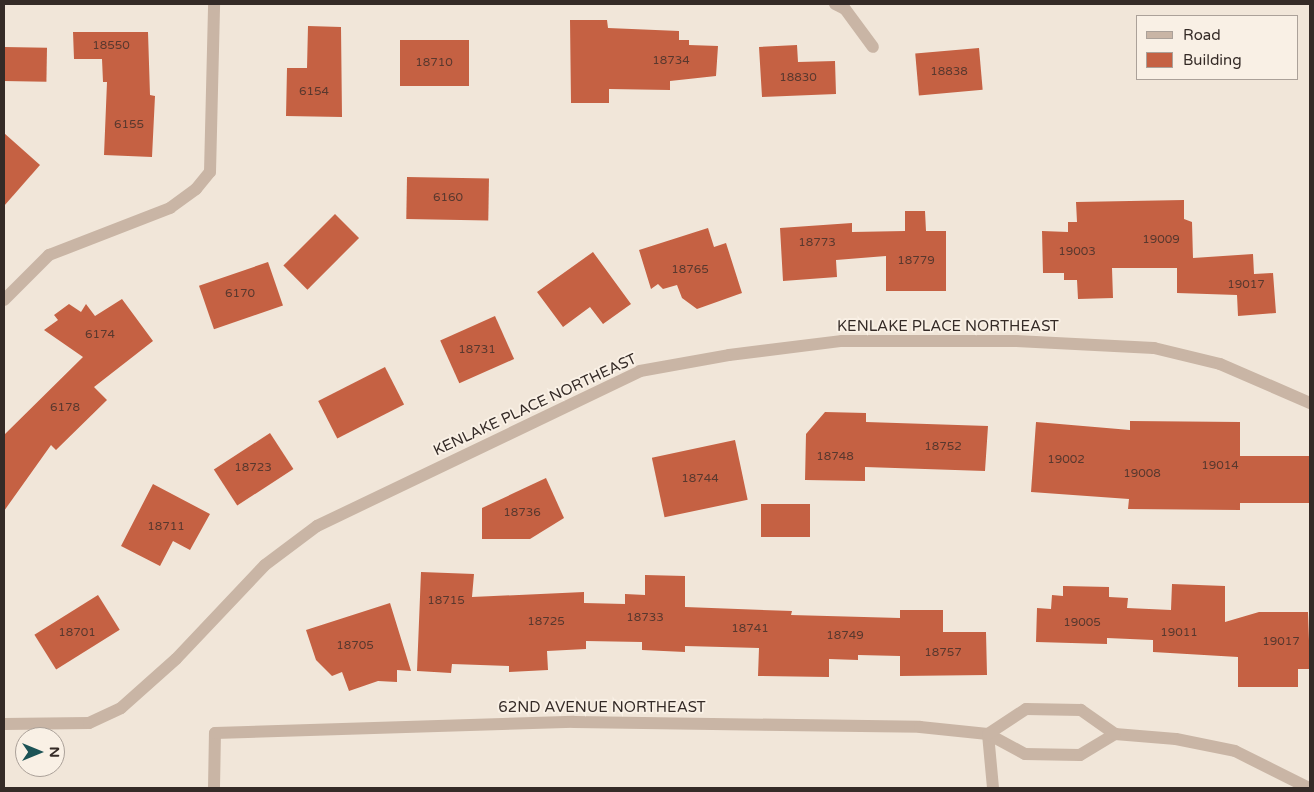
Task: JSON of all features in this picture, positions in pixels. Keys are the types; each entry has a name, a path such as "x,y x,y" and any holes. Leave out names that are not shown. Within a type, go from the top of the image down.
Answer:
{"street":[{"path":"4,300 49,255 170,208 196,189 210,172 214,4"},
{"path":"835,4 845,9 873,47"},
{"name":"KENLAKE PLACE NORTHEAST","path":"4,724 88,723 121,708 176,659 264,565 317,526 640,372 728,355 842,341 1016,341 1154,348 1220,364 1310,402"},
{"path":"993,788 988,734 1026,709 1081,710 1115,734 1176,738 1235,752 1308,788"},
{"name":"62ND AVENUE NORTHEAST","path":"214,788 215,733 574,722 920,727 988,734 1025,754 1080,755 1115,734"}],"building":[{"path":"570,20 607,20 608,28 679,31 679,40 689,40 689,45 718,46 716,76 670,81 670,90 609,89 609,103 571,103"},
{"path":"308,26 341,27 342,117 286,116 287,68 307,68"},
{"path":"73,32 148,32 150,95 155,96 152,157 104,155 107,82 103,82 102,59 74,59"},
{"path":"400,40 469,40 469,86 400,86"},
{"path":"797,45 798,62 835,61 836,94 762,97 759,47"},
{"path":"4,47 47,48 46,82 4,81"},
{"path":"979,48 983,90 919,95 915,54"},
{"path":"4,133 40,165 4,206"},
{"path":"407,177 489,178 488,220 406,219"},
{"path":"1184,200 1184,219 1192,222 1193,258 1253,254 1254,274 1273,273 1276,313 1238,316 1237,295 1177,293 1177,268 1112,268 1113,298 1078,299 1077,280 1064,280 1064,273 1043,273 1042,231 1068,232 1068,222 1077,222 1076,202"},
{"path":"905,211 925,211 926,231 946,231 946,291 886,291 886,256 836,260 837,277 783,281 780,228 852,223 852,232 905,231"},
{"path":"335,214 359,238 307,290 283,266"},
{"path":"708,228 714,247 726,243 742,293 697,309 682,298 677,285 663,289 658,284 651,289 639,250"},
{"path":"593,252 631,304 603,324 590,307 563,327 537,292"},
{"path":"268,262 283,305 214,329 199,286"},
{"path":"122,299 153,341 94,387 107,400 56,450 51,445 4,511 4,435 83,357 44,330 58,320 54,315 69,304 81,312 86,304 95,316"},
{"path":"495,316 514,359 459,383 440,340"},
{"path":"385,367 404,404 337,438 318,401"},
{"path":"825,412 866,413 866,422 988,426 985,471 865,467 865,481 805,480 806,434"},
{"path":"1130,421 1240,422 1240,456 1310,456 1310,503 1240,503 1240,510 1128,509 1129,499 1031,492 1036,422 1130,430"},
{"path":"270,433 293,469 237,506 214,469"},
{"path":"735,440 748,500 665,517 652,458"},
{"path":"546,478 564,518 530,539 482,539 482,508"},
{"path":"153,484 210,514 190,550 173,541 160,566 121,546"},
{"path":"761,504 810,504 810,537 761,537"},
{"path":"421,572 474,574 472,597 584,592 584,603 625,604 625,594 645,595 645,575 685,576 685,607 792,611 791,615 900,618 900,610 943,610 943,632 986,632 987,675 900,676 900,656 858,655 858,660 829,659 829,677 758,676 759,648 685,646 685,652 642,650 642,642 586,641 586,649 547,651 548,670 509,672 509,666 452,664 451,673 417,671"},
{"path":"1172,584 1225,586 1225,622 1259,612 1308,612 1310,669 1298,669 1298,687 1238,687 1238,657 1153,652 1153,640 1107,638 1107,644 1036,642 1037,608 1051,609 1052,595 1063,596 1063,586 1109,587 1109,597 1128,598 1127,608 1171,610"},
{"path":"98,595 120,630 56,670 34,635"},
{"path":"390,603 411,671 397,670 397,682 378,681 349,691 342,672 332,676 316,660 306,630"}]}
